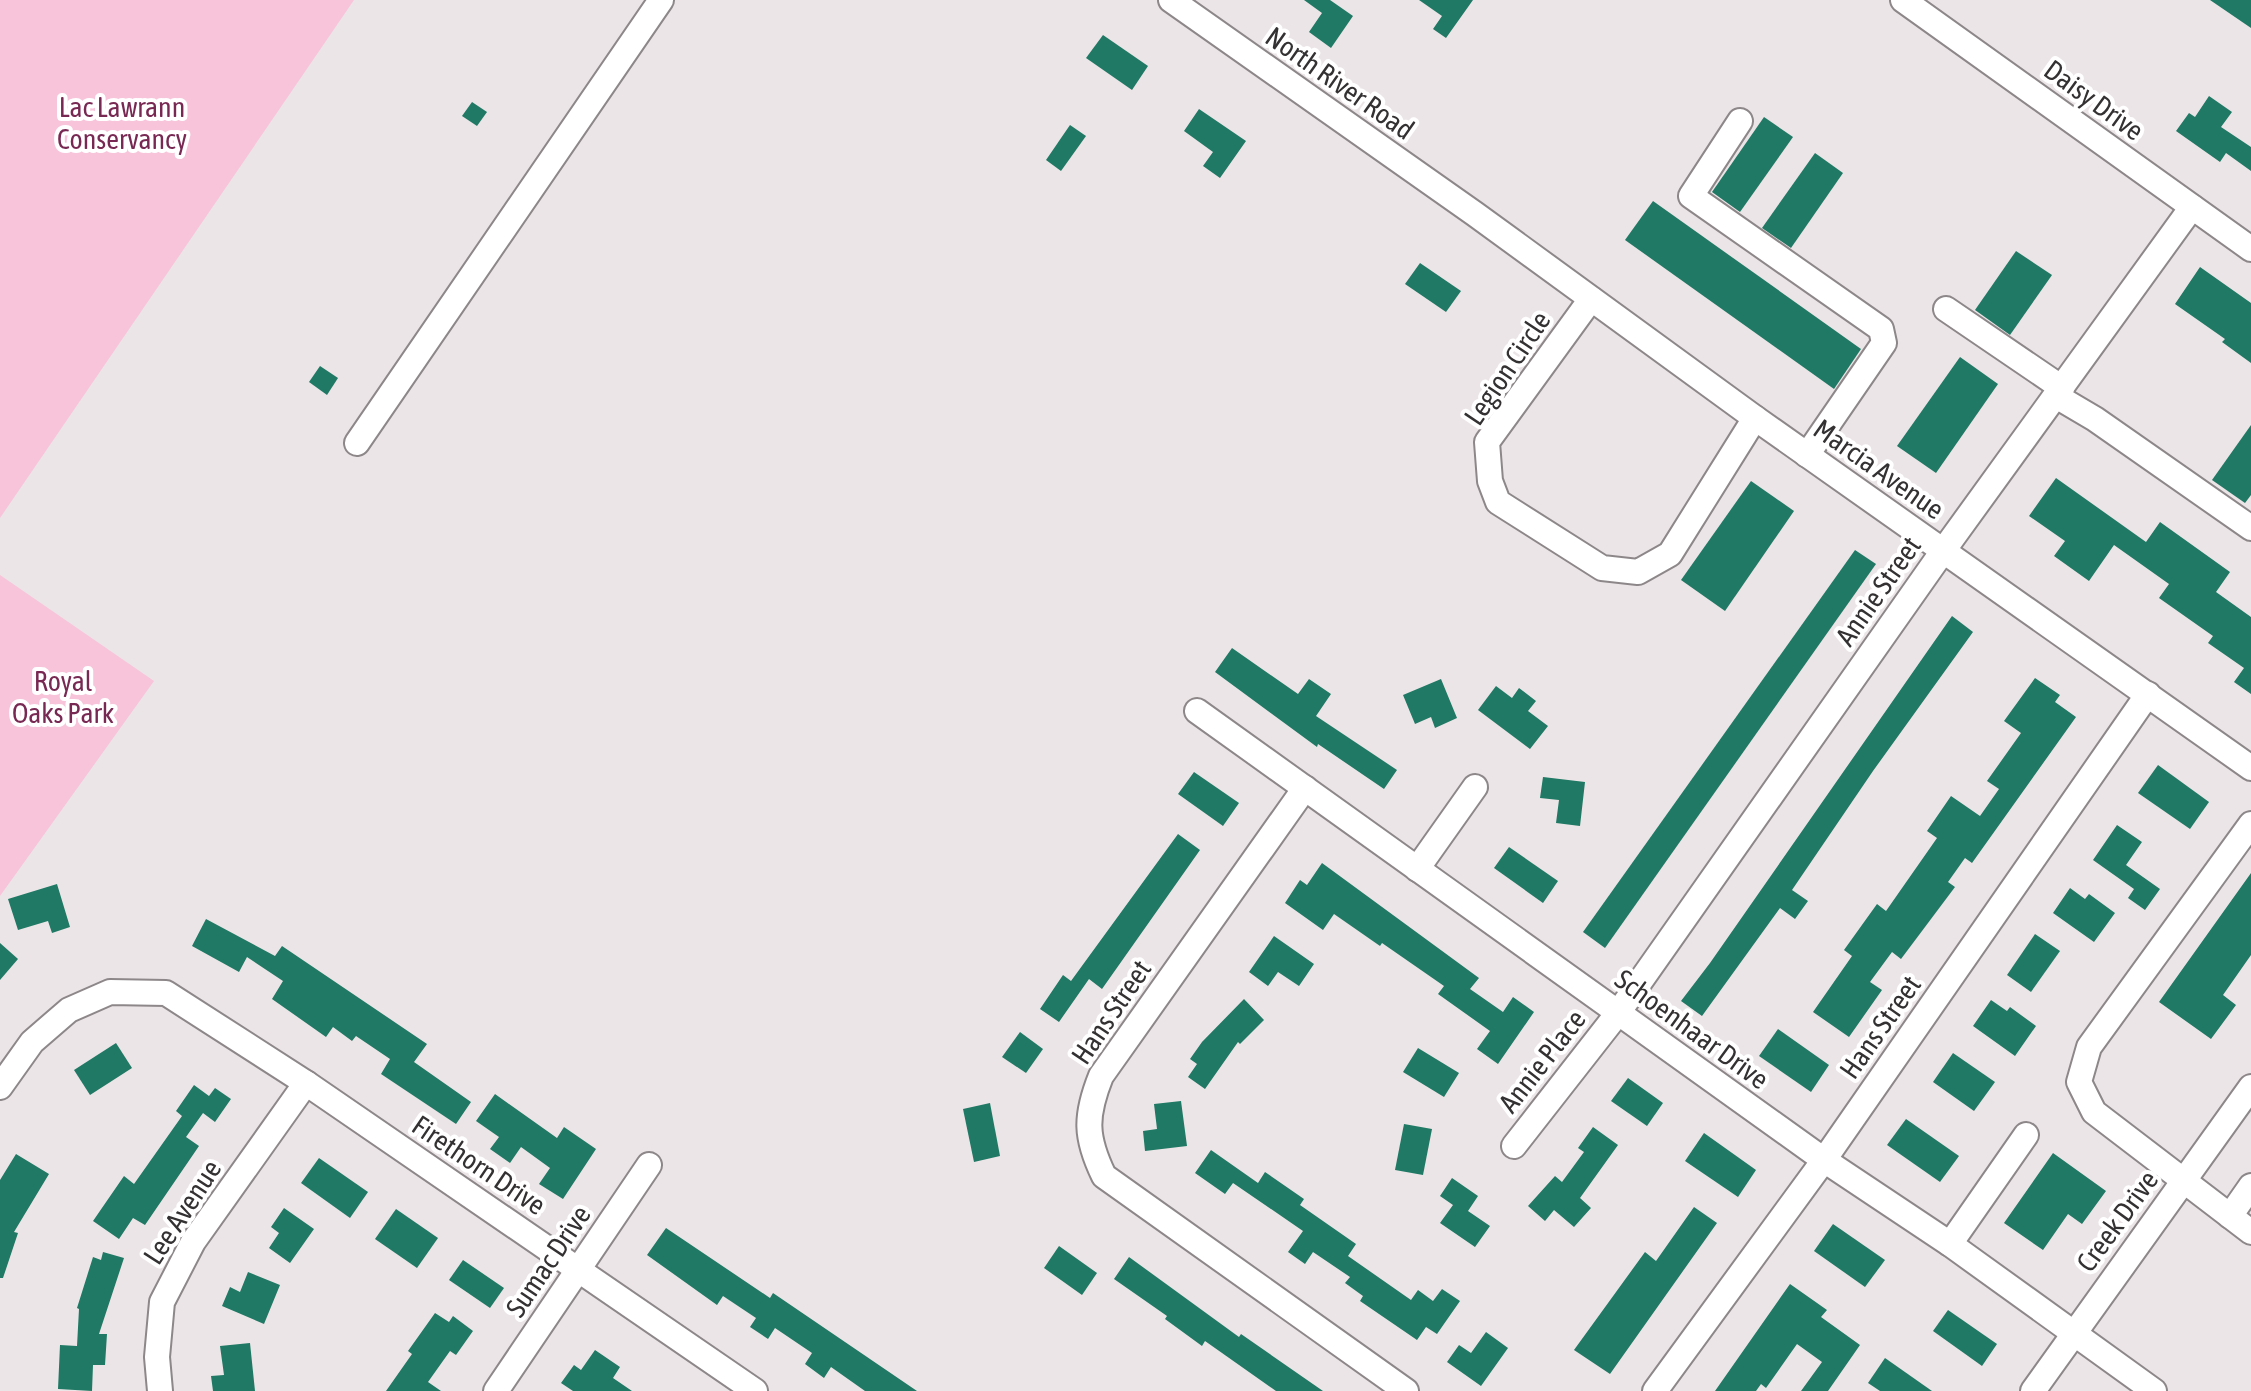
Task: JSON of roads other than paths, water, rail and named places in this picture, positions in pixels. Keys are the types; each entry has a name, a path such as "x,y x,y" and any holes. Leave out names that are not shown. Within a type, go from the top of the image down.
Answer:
{"street":[{"path":"357,443 661,0"},
{"name":"North River Road","path":"1171,0 1475,214"},
{"name":"Daisy Drive","path":"1903,0 2251,249"},
{"path":"1740,121 1691,196 1881,329 1884,343 1807,455"},
{"name":"Annie Street","path":"1618,1013 1943,551 2192,207"},
{"name":"Marcia Avenue","path":"1475,214 1755,418 2251,768"},
{"name":"Legion Circle","path":"1591,299 1487,442 1490,481 1498,502 1602,568 1638,572 1670,554 1755,418"},
{"path":"1946,309 2095,419 2251,528"},
{"name":"Hans Street","path":"1655,1391 1824,1160 2148,694"},
{"name":"Schoenhaar Drive","path":"1197,711 1824,1160 2075,1331 2154,1391"},
{"path":"1417,869 1475,787"},
{"name":"Hans Street","path":"1305,788 1101,1076 1087,1121 1092,1152 1104,1176 1406,1391"},
{"path":"2251,824 2089,1047 2079,1082 2094,1112 2251,1232"},
{"name":"Firethorn Drive","path":"0,1087 32,1042 69,1010 110,992 166,993 306,1083 755,1391"},
{"name":"Annie Place","path":"1514,1146 1618,1013"},
{"name":"Lee Avenue","path":"160,1391 157,1357 162,1302 193,1242 306,1083"},
{"name":"Creek Drive","path":"2033,1391 2251,1087"},
{"path":"1950,1244 2026,1135"},
{"name":"Sumac Drive","path":"496,1391 649,1165"},
{"path":"2230,1216 2251,1186"}],"park label":[{"name":"Lac Lawrann Conservancy","path":"122,123"},
{"name":"Royal Oaks Park","path":"63,697"}]}
